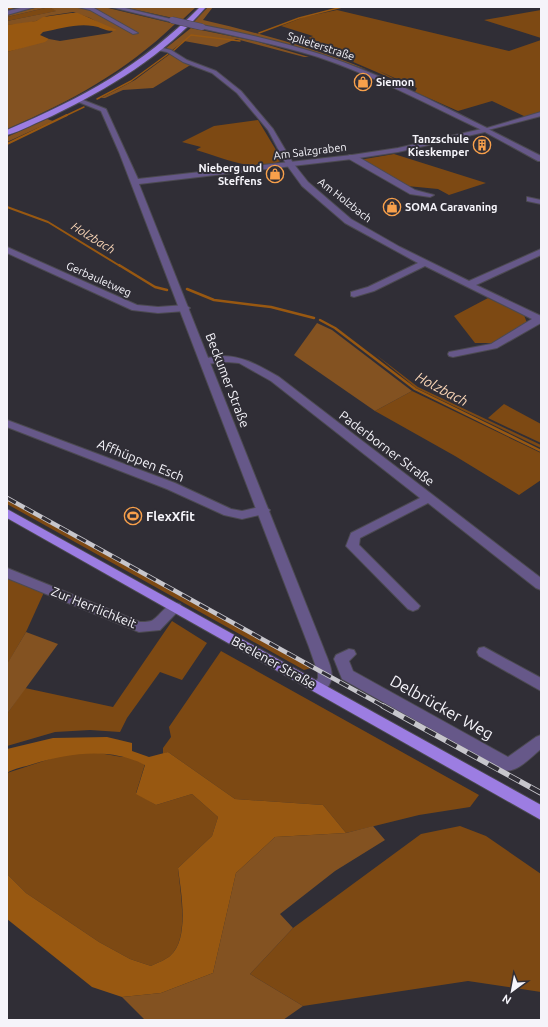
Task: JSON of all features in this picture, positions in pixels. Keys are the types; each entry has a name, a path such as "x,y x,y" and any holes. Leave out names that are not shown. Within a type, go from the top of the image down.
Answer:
{"main road":[{"path":"7,133 78,100 122,75 159,49 203,7"},
{"name":"Beelener Straße","path":"7,513 541,813"}],"street":[{"path":"7,13 32,7"},
{"path":"81,7 92,9 135,33"},
{"name":"Splieterstraße","path":"114,7 282,45 336,62 386,81 541,159"},
{"name":"Am Holzbach","path":"159,49 169,51 180,58 214,72 253,106 271,130 290,164 306,184 348,221 374,237 541,320"},
{"name":"Beckumer Straße","path":"78,100 99,106 107,113 264,510 325,674 325,680 319,688"},
{"path":"486,130 541,114"},
{"name":"Am Salzgraben","path":"135,182 352,157 398,150 486,130"},
{"path":"352,157 414,192 430,195"},
{"path":"530,199 541,202"},
{"name":"Gerbauletweg","path":"7,250 135,308 158,310 185,308"},
{"path":"470,284 541,252"},
{"path":"354,294 371,289 425,263"},
{"name":"Am Holzbach","path":"453,354 494,346 541,320"},
{"name":"Paderborner Straße","path":"206,361 233,358 242,360 268,375 541,585"},
{"name":"Affhüppen Esch","path":"7,423 171,486 228,512 242,515 264,510"},
{"path":"413,606 352,546 355,536 429,498"},
{"name":"Zur Herrlichkeit","path":"7,573 139,626 155,626 175,607"},
{"path":"484,652 541,685"},
{"name":"Delbrücker Weg","path":"349,654 342,659 347,675 509,765 541,741"}],"shaded area":[{"path":"38,7 49,7 7,17 7,15"},
{"path":"49,7 57,11 7,21 7,17"},
{"path":"49,7 104,7 175,24 137,57 117,71 53,108 7,129 7,52 49,39 60,41 110,33 113,31 90,18 73,12 47,16 36,21 23,24 7,25 7,21 56,11"},
{"path":"123,7 196,7 182,20"},
{"path":"208,7 213,7 203,20 286,42 368,70 293,46 193,23"},
{"path":"337,10 509,51 541,40 541,112 526,117 492,101 458,111 415,92 417,88 379,71 409,86 344,58 324,52 333,48 306,39 313,36 281,26 304,17"},
{"path":"541,10 541,38 484,20"},
{"path":"78,13 117,30 110,31 87,25 62,28 43,32 40,35 49,39 45,42 7,52 7,25 36,21 43,17"},
{"path":"191,28 255,41 309,57 236,39 217,47 184,41 171,51 166,48"},
{"path":"170,54 192,64 153,88 123,90 105,98 101,98 135,80"},
{"path":"47,119 53,121 7,142 7,137"},
{"path":"258,120 282,160 262,166 239,163 196,150 201,147 182,142 214,126"},
{"path":"394,154 486,183 449,195 438,189 407,186 359,160"},
{"path":"488,298 524,315 527,323 493,343 475,343 454,316"},
{"path":"317,323 332,330 412,391 375,411 294,355"},
{"path":"375,354 418,387 541,445 541,448 416,388"},
{"path":"412,391 541,453 541,480 519,495 455,456 375,411"},
{"path":"504,404 541,424 541,443 488,418"},
{"path":"7,500 311,668 304,670 7,504"},
{"path":"7,575 45,590 26,632 8,663"},
{"path":"172,621 207,643 182,680 160,672 127,718 120,732 90,730 55,732 7,746 7,714 25,688 113,707"},
{"path":"26,632 58,644 7,714 7,664"},
{"path":"221,651 479,795 470,807 419,815 346,833 323,805 235,799 168,752 163,754 163,748 171,737 169,727"},
{"path":"107,737 132,743 132,751 149,757 168,752 235,799 323,805 346,833 275,837 236,873 213,973 161,993 122,997 92,987 7,919 7,874 26,893 99,942 130,959 151,966 170,956 176,948 180,938 183,915 178,868 212,836 218,817 192,794 156,805 136,794 145,765 132,759 118,756 90,754 61,757 16,769 7,773 7,749 53,738"},
{"path":"93,752 128,757 145,764 136,793 156,805 192,794 218,817 212,836 178,868 182,902 182,927 180,938 176,948 170,956 151,966 130,959 99,942 26,893 7,874 7,773 62,755"},
{"path":"373,826 385,840 335,871 280,914 293,928 250,974 303,1006 283,1020 145,1020 122,997 161,993 213,973 236,873 275,837 346,833"},
{"path":"460,826 486,836 541,874 541,992 468,981 303,1006 250,974 293,928 421,834"}],"waterway":[{"path":"7,9 16,7"},
{"path":"259,33 299,18 342,7"},
{"path":"173,51 191,35 240,41"},
{"path":"97,99 131,81 168,54"},
{"path":"65,116 84,107"},
{"path":"7,144 67,115"},
{"name":"Holzbach","path":"7,207 48,222 120,266"},
{"name":"Holzbach","path":"119,265 155,287 167,290"},
{"name":"Holzbach","path":"187,289 214,300 271,307 314,318"},
{"name":"Holzbach","path":"320,320 335,328 415,389 541,451"}],"railway":[{"path":"7,498 385,707"},
{"path":"383,706 541,793"}],"place":[{"name":"Siemon","path":"363,82"},
{"name":"Tanzschule Kieskemper","path":"482,145"},
{"name":"Nieberg und Steffens","path":"275,174"},
{"name":"SOMA Caravaning","path":"392,207"},
{"name":"FlexXfit","path":"133,516"}]}
